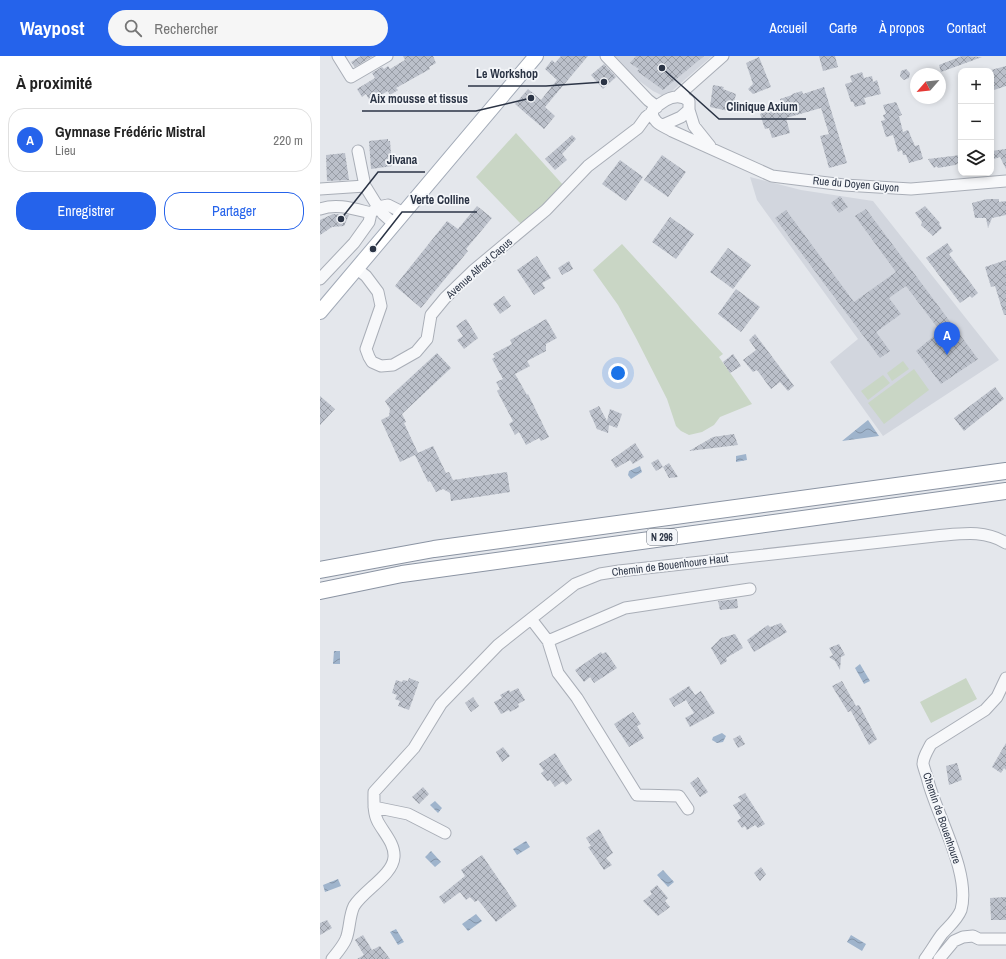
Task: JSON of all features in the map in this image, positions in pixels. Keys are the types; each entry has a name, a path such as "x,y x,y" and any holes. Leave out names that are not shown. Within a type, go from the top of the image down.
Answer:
{"highway":[{"name":"N 296","path":"320,570 441,548 1006,471"},
{"name":"N 296","path":"320,591 402,574 1006,491"}],"main road":[{"path":"320,312 536,56"}],"street":[{"path":"338,56 351,77 387,56"},
{"path":"606,56 648,100 661,125"},
{"path":"638,128 646,117 654,110 679,95 698,80 723,56"},
{"path":"638,128 661,125 681,117 689,106 698,80"},
{"path":"679,95 689,106"},
{"name":"Rue du Doyen Guyon","path":"689,106 694,126 711,148"},
{"name":"Rue du Doyen Guyon","path":"661,125 772,176 844,185 911,189 1006,181"},
{"name":"Avenue Alfred Capus","path":"357,269 366,276 378,292 381,306 366,349 369,357 372,362 380,366 393,365 416,352 427,339 431,315 445,298 474,270 546,210 588,166 638,128"},
{"path":"320,279 354,243 369,222 374,210 366,186 358,152"},
{"path":"320,190 366,186"},
{"path":"374,210 388,205 404,213"},
{"path":"320,209 328,206 374,210 383,214 394,224"},
{"name":"Chemin de Bouenhoure Haut","path":"374,807 374,792 414,748 441,704 498,645 576,584 600,574 620,570 829,547 975,533 992,536 1006,543"},
{"path":"548,642 625,608 750,589"},
{"path":"531,619 548,642 558,673 577,698 637,795 679,796 688,809"},
{"name":"Chemin de Bouenhoure","path":"925,959 941,935 954,922 960,912 963,894 960,871 933,799 923,763 931,744 985,710 997,697 1006,678"},
{"path":"332,959 346,939 354,907 366,891 385,874 392,864 394,856 390,839 377,820 374,807 408,814 445,833"},
{"path":"939,959 954,941 963,937 973,936 979,939 1006,939"}],"shaded area":[{"path":"615,56 712,56 665,97 653,91 638,80"},
{"path":"750,177 801,190 873,201 999,360 883,436 830,362 858,339 757,200"}],"green space":[{"path":"516,133 564,186 521,224 476,177"},
{"path":"622,244 723,354 719,357 752,404 720,417 714,425 702,432 689,435 681,431 676,426 667,399 636,338 618,305 593,270"},
{"path":"903,361 909,369 892,381 887,373"},
{"path":"914,369 929,390 884,424 868,403"},
{"path":"883,375 890,383 868,400 861,391"},
{"path":"966,678 977,699 931,723 920,702"}],"water":[{"path":"868,420 879,436 842,441"},
{"path":"746,454 747,460 736,462 736,456"},
{"path":"640,466 642,472 631,479 628,475 629,471"},
{"path":"334,651 340,651 340,664 333,664"},
{"path":"860,664 870,681 864,684 855,668"},
{"path":"722,733 726,736 723,742 717,743 712,740 713,737"},
{"path":"435,801 442,808 438,813 430,805"},
{"path":"526,841 530,847 517,855 513,849"},
{"path":"431,851 441,862 435,867 425,857"},
{"path":"663,870 674,882 668,887 657,875"},
{"path":"338,879 341,886 325,892 323,885"},
{"path":"476,914 482,921 468,931 462,924"},
{"path":"396,929 404,942 398,945 390,932"},
{"path":"851,935 866,944 862,951 847,942"}],"building":[{"path":"361,56 373,56 355,67 351,62"},
{"path":"403,56 433,56 436,63 429,67 430,69 396,88 398,90 390,95 388,91 370,101 366,94 362,97 357,89 375,78 372,73 382,67 384,69 388,66 390,69 405,60"},
{"path":"561,56 588,56 545,107 555,116 544,129 515,104 528,89 541,100 557,80 545,69 552,60 555,63"},
{"path":"636,56 704,56 663,90 637,71 639,69 630,63"},
{"path":"819,56 835,56 838,67 823,71"},
{"path":"962,56 982,57 946,70 946,68 940,68 939,65"},
{"path":"759,57 771,87 753,94 748,89 753,84 746,63"},
{"path":"604,64 616,77 603,89 591,75"},
{"path":"1006,66 1006,86 994,90 994,69"},
{"path":"906,69 910,73 909,78 904,80 900,76 901,71"},
{"path":"862,72 864,78 872,76 873,82 877,80 881,94 864,98 866,104 855,107 853,102 851,102 845,84 852,82 850,76"},
{"path":"713,85 724,87 723,89 736,94 734,102 730,104 733,112 710,107"},
{"path":"824,87 847,163 829,168 820,136 829,134 821,108 786,118 790,133 772,138 769,128 765,129 760,114 782,106 780,99 802,91 803,94"},
{"path":"896,102 902,115 899,116 903,132 908,130 915,146 919,145 923,159 909,163 906,155 903,155 902,150 898,152 893,135 886,137 881,121 885,120 883,115 886,114 883,105"},
{"path":"572,135 576,139 562,154 567,160 555,170 545,159"},
{"path":"388,139 388,141 390,141 392,166 371,169 369,141"},
{"path":"1006,149 1006,169 1000,157 994,159 994,151"},
{"path":"345,153 349,180 327,181 326,155"},
{"path":"662,155 686,172 668,197 644,180"},
{"path":"958,155 958,164 938,168 937,166 934,168 928,159"},
{"path":"620,160 643,177 626,201 602,184"},
{"path":"840,196 848,207 839,213 831,203"},
{"path":"987,199 999,199 999,202 1006,201 1006,215 992,218 988,228 986,218 975,218 972,203"},
{"path":"477,206 492,218 466,249 468,251 421,308 395,286 447,221 458,229"},
{"path":"925,206 940,223 939,224 942,228 933,236 921,225 922,222 915,213"},
{"path":"866,209 978,359 941,384 916,351 940,331 906,286 889,298 901,314 876,332 890,351 880,358 775,218 786,210 854,302 896,272 855,216"},
{"path":"333,214 349,215 344,226 332,227 320,235 320,220"},
{"path":"670,217 694,234 676,259 652,242"},
{"path":"947,243 953,251 949,254 978,293 972,298 970,296 960,303 926,258"},
{"path":"728,248 751,265 733,289 710,272"},
{"path":"537,256 551,278 542,283 545,288 534,295 517,270"},
{"path":"1006,260 1006,315 1004,315 995,286 991,287 985,267"},
{"path":"569,261 573,269 562,275 558,268"},
{"path":"736,289 760,307 741,332 718,314"},
{"path":"504,296 511,306 500,314 493,304"},
{"path":"466,319 478,338 464,349 457,340 463,336 456,326"},
{"path":"546,319 557,338 546,344 546,351 527,361 530,366 515,374 527,395 528,394 549,437 541,441 539,438 526,445 519,432 515,435 509,424 513,421 497,391 500,389 496,382 503,379 492,359 495,357 493,354 512,344 510,340"},
{"path":"755,334 794,386 788,391 780,382 771,389 757,370 753,372 743,360 756,350 749,340"},
{"path":"437,353 451,368 402,414 406,422 404,423 418,453 433,446 446,473 449,472 453,480 507,472 510,492 451,501 450,493 443,489 436,492 430,481 428,482 415,455 400,462 381,420 389,416 390,409 385,401"},
{"path":"733,354 741,366 730,373 723,362"},
{"path":"995,387 1004,399 964,431 954,418"},
{"path":"320,396 335,409 320,425"},
{"path":"599,406 607,421 610,409 622,414 617,428 609,425 608,433 597,429 589,411"},
{"path":"734,434 738,445 689,451 713,437"},
{"path":"635,443 644,457 633,464 630,460 616,468 611,460"},
{"path":"658,459 663,467 656,471 651,463"},
{"path":"669,463 678,477 669,478 663,467"},
{"path":"737,599 738,608 720,610 718,601"},
{"path":"781,623 787,632 754,652 747,640 768,625 770,627"},
{"path":"735,634 743,648 726,658 727,661 721,665 711,648 721,638"},
{"path":"839,644 845,655 841,657 840,670 835,661 829,657 833,655 829,648"},
{"path":"601,652 602,654 606,652 617,668 594,683 590,677 584,682 575,670"},
{"path":"409,678 419,682 409,710 398,706 400,701 395,699 397,695 392,693 396,680 402,682 403,680 408,681"},
{"path":"842,681 856,706 859,705 877,739 869,745 851,711 848,712 832,686"},
{"path":"689,686 695,695 701,691 715,713 690,727 685,718 694,713 686,700 674,707 669,699"},
{"path":"518,688 525,700 518,704 519,707 510,712 509,710 501,714 494,702 502,698 500,695 509,690 510,692"},
{"path":"473,697 479,706 471,712 465,703"},
{"path":"633,712 641,724 637,726 644,738 629,747 614,724"},
{"path":"740,735 745,744 738,748 733,739"},
{"path":"1006,743 1006,770 1004,768 1001,773 992,767"},
{"path":"503,747 510,756 502,762 496,752"},
{"path":"555,753 572,780 566,785 563,781 555,787 550,780 547,781 541,773 544,771 539,764"},
{"path":"957,763 962,780 949,785 946,766"},
{"path":"698,777 708,792 700,797 690,783"},
{"path":"423,787 429,794 419,804 412,797"},
{"path":"745,793 765,824 758,828 755,825 747,830 745,826 742,828 737,821 741,818 733,805 741,801 738,797"},
{"path":"599,829 613,853 606,858 612,865 604,870 588,847 591,846 586,838"},
{"path":"482,855 517,906 496,922 478,900 475,902 470,897 466,900 460,892 444,904 439,897 465,876 461,870"},
{"path":"761,867 766,874 760,881 754,873"},
{"path":"657,885 668,898 665,901 670,907 658,916 643,901 652,894 650,891"},
{"path":"1006,897 1006,920 991,920 990,898"},
{"path":"327,920 332,928 320,935 320,923"},
{"path":"363,935 372,950 380,946 390,959 357,959 364,955 355,940"}],"place":[{"name":"Clinique Axium","path":"662,68"},
{"name":"Le Workshop","path":"604,82"},
{"name":"Aix mousse et tissus","path":"531,98"},
{"name":"Jivana","path":"341,219"},
{"name":"Verte Colline","path":"373,249"},
{"name":"Gymnase Frédéric Mistral","path":"947,355"}]}
